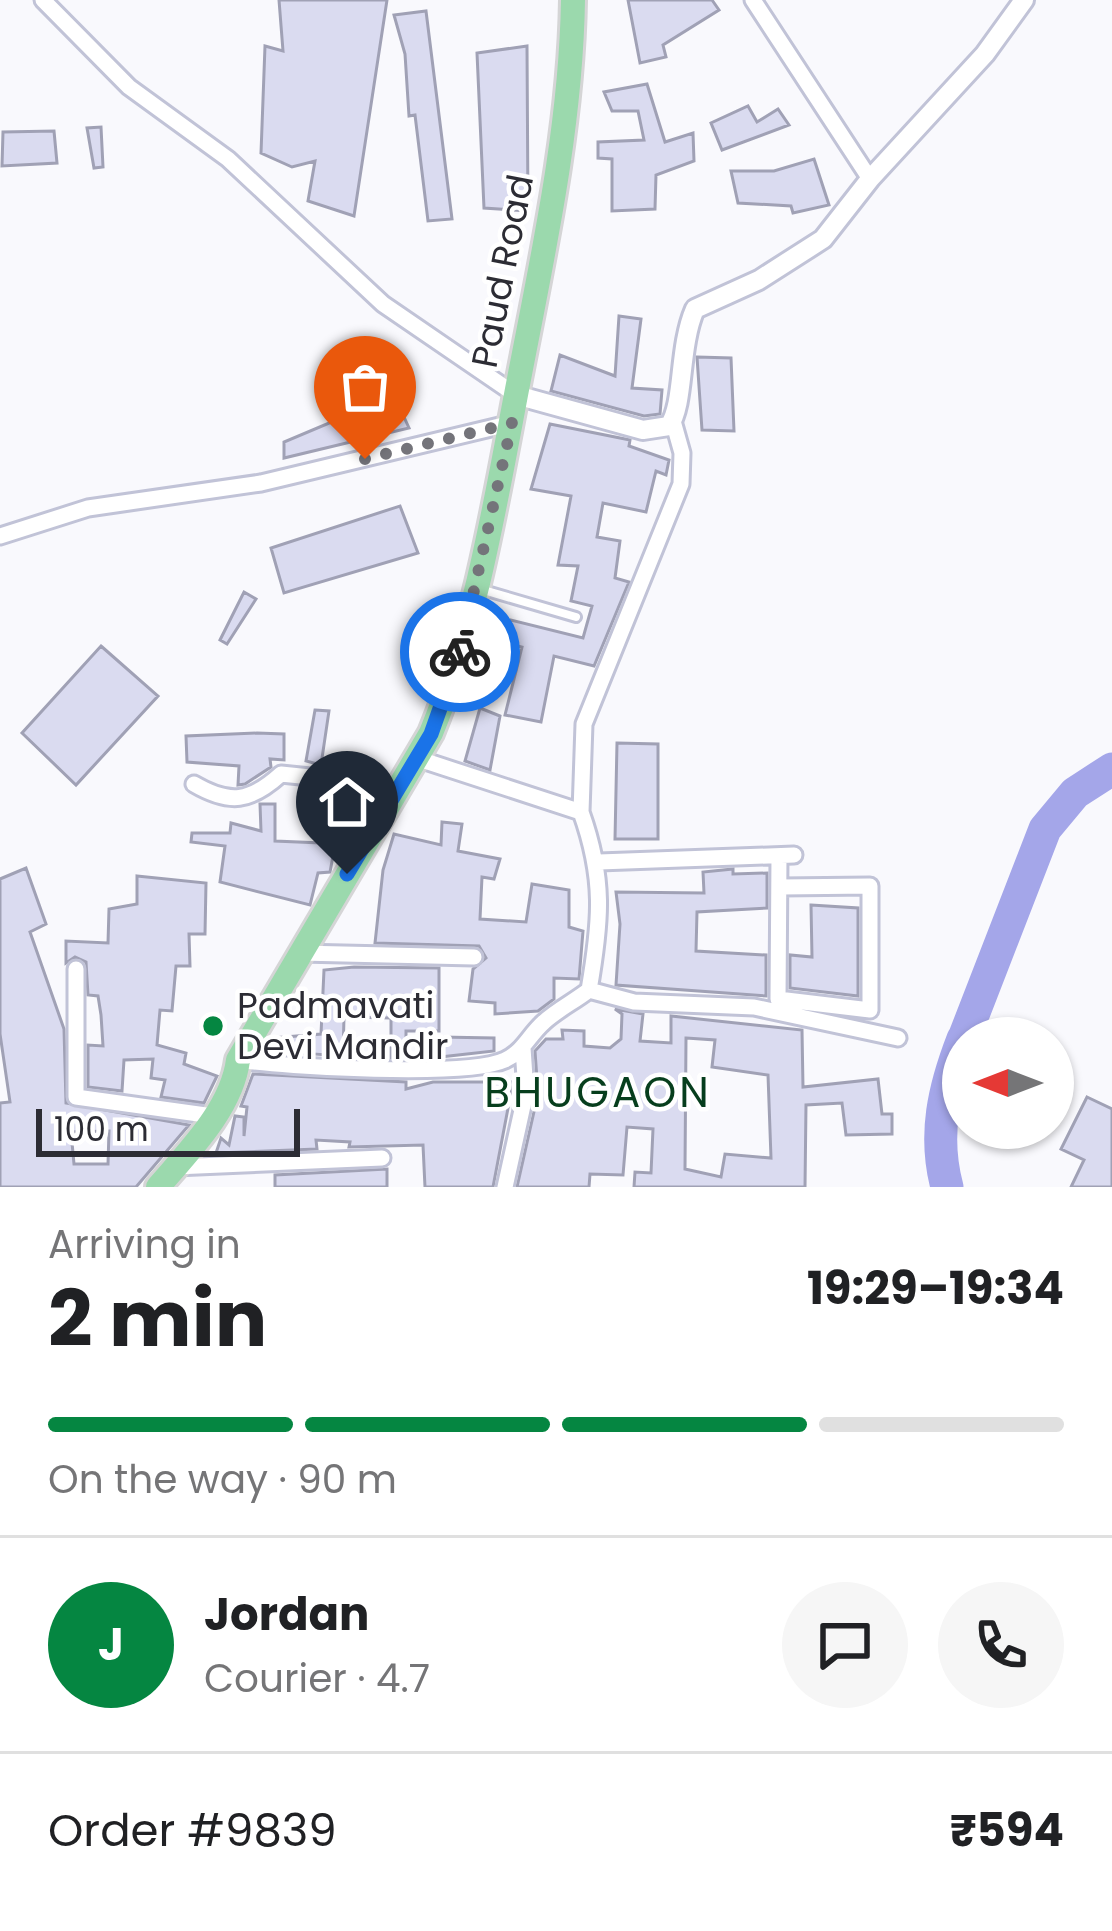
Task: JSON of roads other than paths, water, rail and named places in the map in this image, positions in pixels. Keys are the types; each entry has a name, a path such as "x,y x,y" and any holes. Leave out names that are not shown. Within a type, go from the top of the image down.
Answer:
{"main road":[{"name":"Paud Road","path":"158,1187 236,1078 238,1060 416,758 451,685 512,423 557,179 573,0"}],"street":[{"path":"44,0 129,88 228,159 383,304 516,395 643,430 673,421 679,412 681,348 694,309 759,280 823,239 870,179 985,54 1024,0"},
{"path":"753,0 870,179"},
{"path":"238,1060 289,1068 490,1066 523,1048 540,1025 590,990 601,924 599,862 581,812 584,724 680,484 682,453 673,421"},
{"path":"0,536 88,508 261,484 512,423"},
{"path":"416,758 581,812"},
{"path":"194,784 220,800 260,794 281,774 358,782 394,796"},
{"path":"599,862 787,856 781,887 778,999 870,1010 870,886 781,887"},
{"path":"300,952 474,957"},
{"path":"76,969 76,1097 213,1116"},
{"path":"590,990 634,1002 754,1007 898,1038"},
{"path":"505,1187 526,1092 523,1048"},
{"path":"175,1167 382,1158"}],"lane":[{"path":"476,588 576,617"}],"waterway":[{"path":"972,1017 1045,829 1075,793 1112,769"},
{"path":"942,1130 947,1187"}],"place":[{"name":"Padmavati Devi Mandir","path":"213,1026"}],"district":[{"name":"BHUGAON","path":"598,1092"}]}
